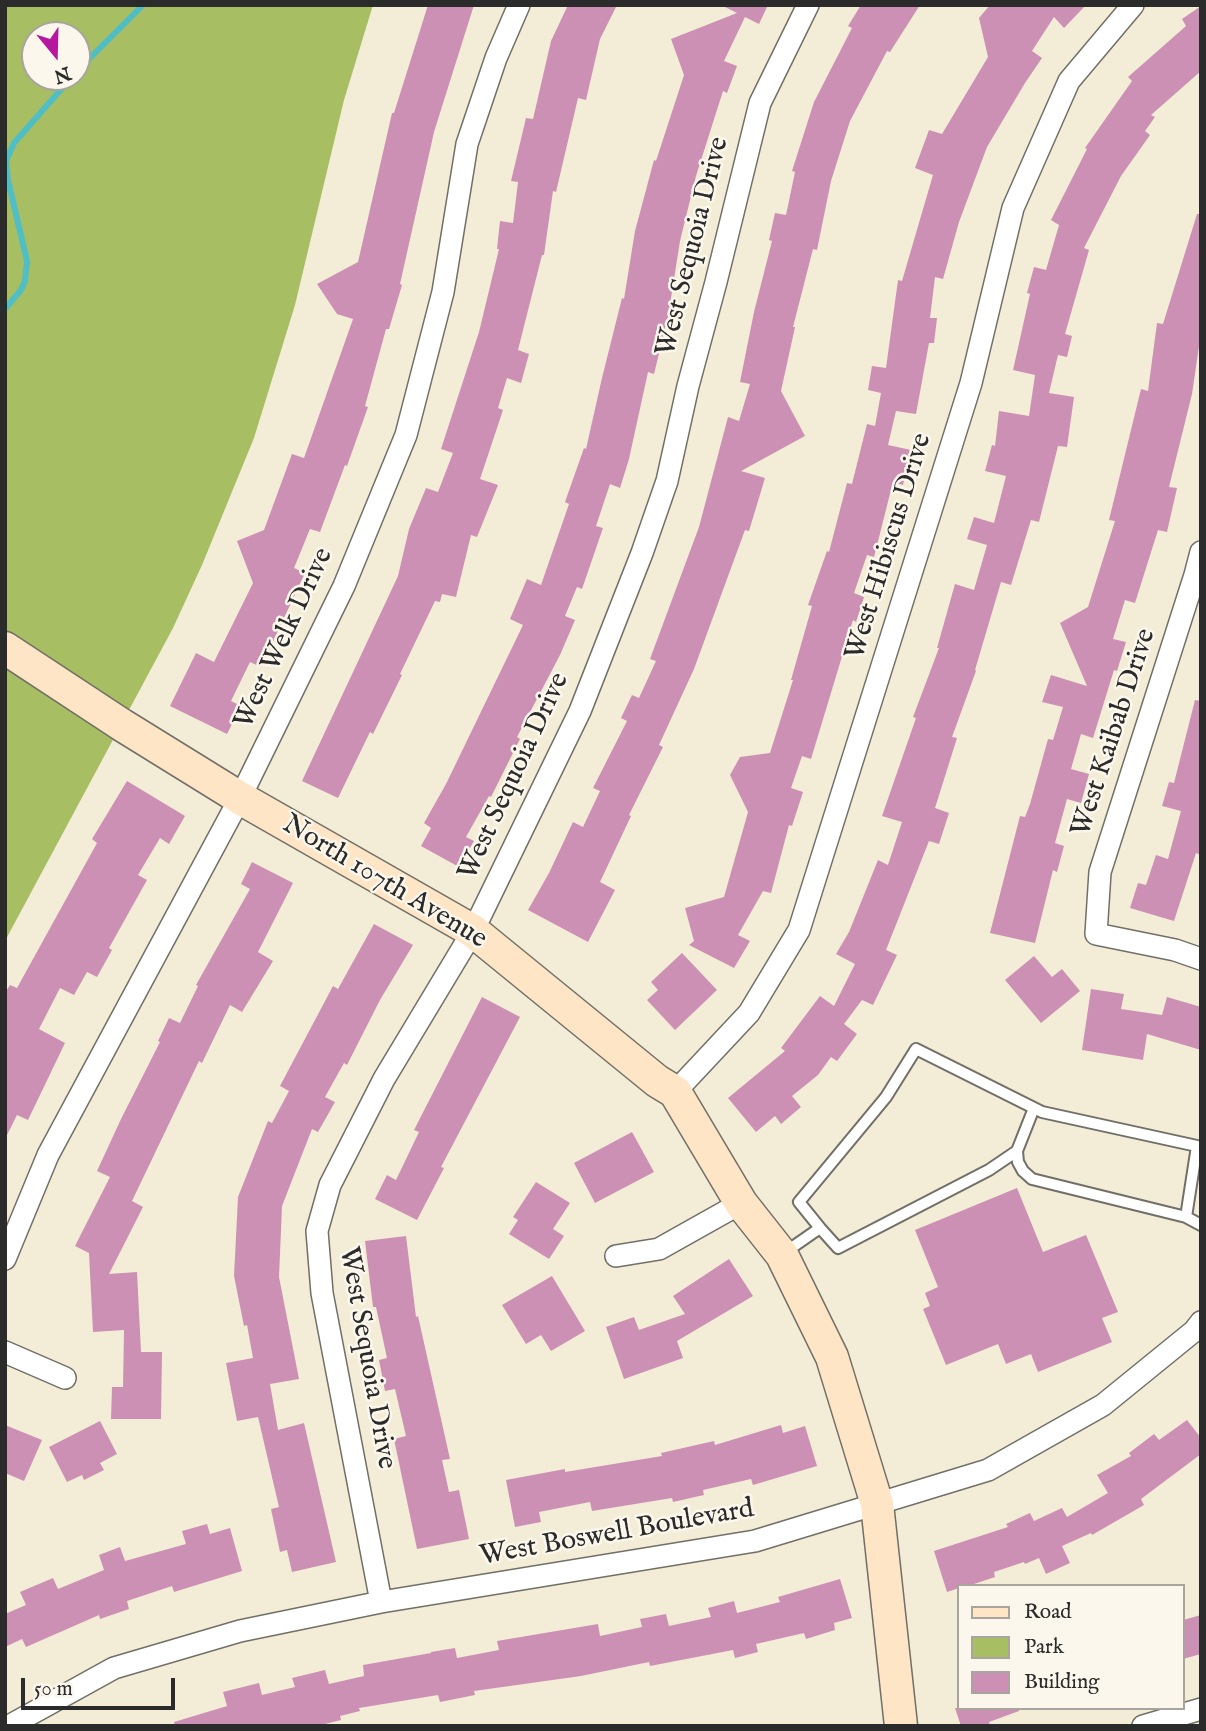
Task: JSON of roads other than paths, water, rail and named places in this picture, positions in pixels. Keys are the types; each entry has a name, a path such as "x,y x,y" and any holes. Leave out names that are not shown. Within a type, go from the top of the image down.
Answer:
{"street":[{"name":"West Welk Drive","path":"5,1259 48,1156 240,798 344,586 406,435 443,292 467,144 496,58 519,5"},
{"name":"West Sequoia Drive","path":"382,1602 323,1293 317,1231 330,1185 384,1079 473,931 580,711 667,481 688,386 760,103 808,5"},
{"name":"West Hibiscus Drive","path":"675,1092 749,1013 799,930 971,383 1013,208 1069,81 1133,5"},
{"name":"West Kaibab Drive","path":"1201,552 1100,872 1096,934 1175,950 1201,959"},
{"name":"North 107th Avenue","path":"5,648 122,726 240,798 473,931 657,1081 675,1092 741,1203 782,1255 832,1357 877,1504 901,1726"},
{"path":"616,1256 659,1249 741,1203"},
{"name":"West Boswell Boulevard","path":"9,1726 114,1668 240,1631 382,1602 755,1541 988,1470 1103,1405 1194,1331 1201,1322"},
{"path":"5,1352 65,1378"},
{"path":"1143,1726 1201,1709"}],"lane":[{"path":"1017,1152 982,1174 838,1248 799,1202 886,1097 916,1049 1042,1112 1197,1146 1186,1217"},
{"path":"1034,1108 1017,1152 1018,1162 1032,1179 1186,1217 1201,1225"},
{"path":"782,1255 820,1228"}],"waterway":[{"path":"91,57 143,5"},
{"path":"5,309 21,290 27,261 6,161 14,143 60,91"}]}
